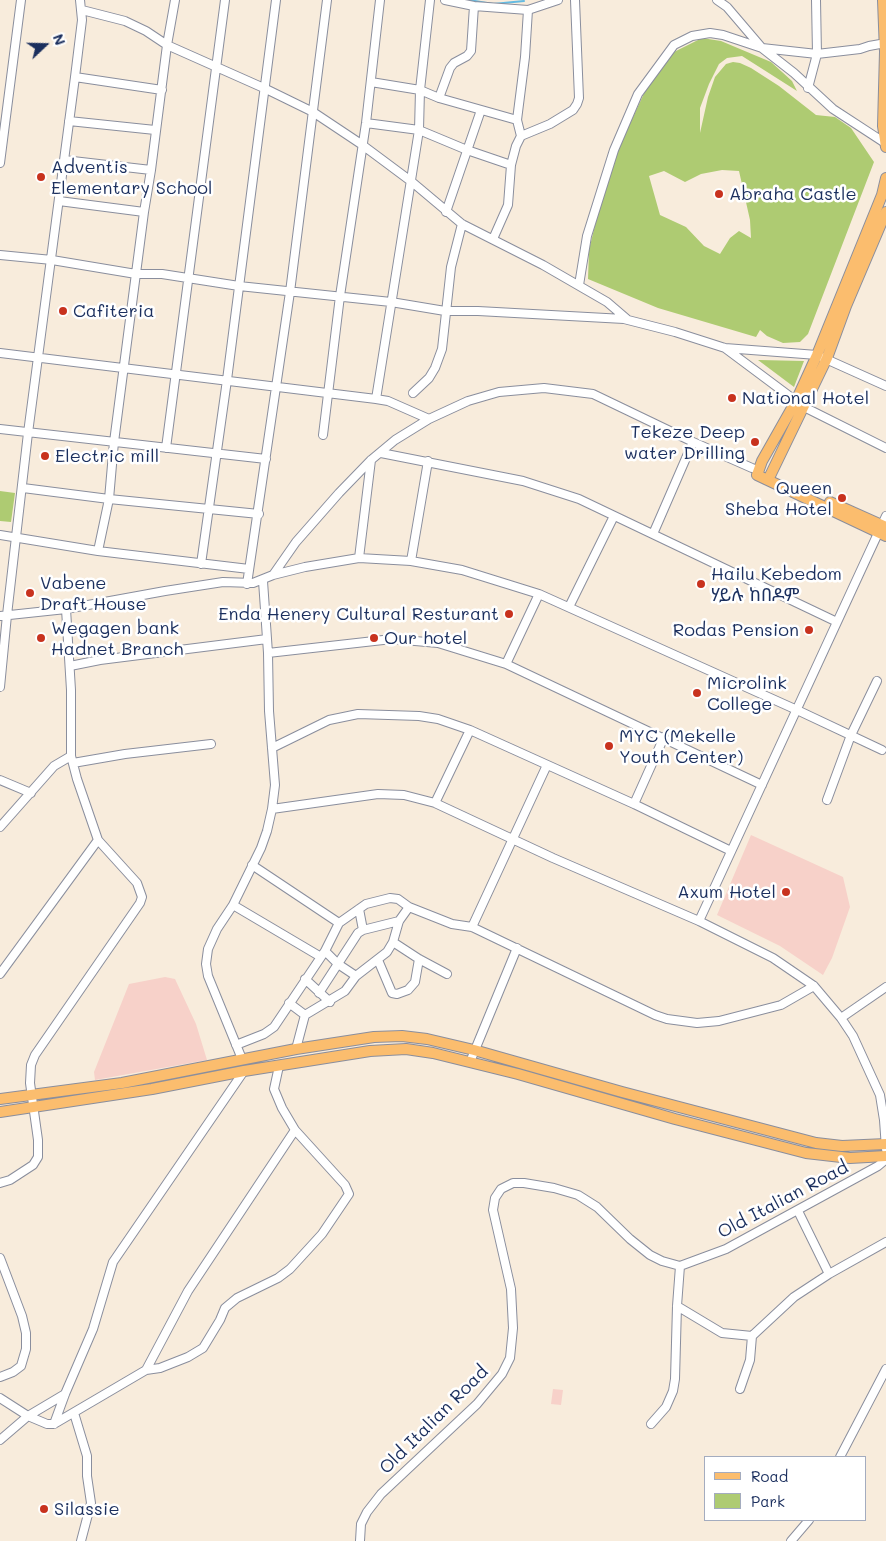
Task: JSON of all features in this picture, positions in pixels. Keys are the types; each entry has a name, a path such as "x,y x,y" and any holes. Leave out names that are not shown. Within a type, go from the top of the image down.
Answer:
{"main road":[{"path":"883,0 885,47 883,126 886,142"},
{"path":"769,477 822,357 882,195 886,178"},
{"path":"842,304 886,212"},
{"path":"800,404 756,471 884,527"},
{"path":"0,1112 123,1088 150,1078 242,1059 374,1037 402,1036 427,1039 474,1050 622,1092 816,1143 842,1146 886,1144"},
{"path":"0,1099 31,1094 123,1088 152,1089 244,1071 370,1051 396,1049 433,1053 518,1074 675,1119 806,1153 850,1158 886,1155"},
{"path":"150,1078 152,1089"}],"street":[{"path":"0,162 21,0"},
{"path":"0,687 3,615 17,536 28,433 75,77 82,10 80,0"},
{"path":"98,551 109,499 114,442 144,212 175,0"},
{"path":"166,448 174,375 189,279 225,0"},
{"path":"201,564 266,89 276,0"},
{"path":"247,584 259,514 290,292 327,0"},
{"path":"323,435 340,296 361,144 366,123 380,0"},
{"path":"376,399 412,182 419,130 420,90 430,0"},
{"path":"445,0 474,6 528,10 558,0"},
{"path":"519,0 519,9"},
{"path":"521,136 550,124 573,110 577,104 579,98 575,0"},
{"path":"717,0 727,7 762,48 794,73 808,88 833,109 886,142"},
{"path":"808,88 816,54 816,0"},
{"path":"439,98 450,68 471,51 474,6"},
{"path":"82,10 125,21 146,31 167,45 313,112 361,144 412,182 462,224 535,260 607,302 630,321"},
{"path":"493,239 508,205 511,165 521,136 517,120 525,57 528,10"},
{"path":"579,286 587,236 614,150 638,94 674,45 692,36 710,33 723,35 762,48 816,54 860,49 869,46 885,47"},
{"path":"75,77 162,90"},
{"path":"371,82 420,90 439,98 517,120"},
{"path":"446,212 481,110"},
{"path":"69,121 155,130"},
{"path":"366,123 419,130 467,150 511,165"},
{"path":"64,160 151,170"},
{"path":"59,201 144,212"},
{"path":"413,393 429,378 442,349 451,267 462,224"},
{"path":"0,255 52,260 136,274 162,274 239,286 391,302 445,311 478,311 630,321 675,332 725,348 822,357 886,386"},
{"path":"725,348 800,404 886,448"},
{"path":"0,353 376,399 388,401 429,419"},
{"path":"273,575 296,542 339,493 395,440 429,419 468,401 499,392 544,388 593,394 756,471"},
{"path":"0,429 266,459"},
{"path":"653,534 693,442"},
{"path":"381,452 523,481 579,499 837,622"},
{"path":"359,558 372,460"},
{"path":"411,561 428,461"},
{"path":"23,488 109,499 259,514"},
{"path":"569,607 614,516"},
{"path":"699,921 837,622 884,527"},
{"path":"0,535 17,536 98,551 249,569"},
{"path":"3,615 66,610 223,582 247,584 263,581 273,575 359,558 411,561 462,570 539,594 882,750"},
{"path":"242,1059 208,976 206,964 208,949 217,928 233,905 268,831 272,808 275,785 269,711 268,653 263,581"},
{"path":"506,664 539,594"},
{"path":"0,1183 10,1180 33,1165 38,1157 38,1140 31,1094 30,1071 35,1055 140,903 142,897 137,883 98,840 81,792 72,759 72,710 66,610"},
{"path":"70,666 100,660 267,638"},
{"path":"268,653 392,639 438,643 506,664 762,785"},
{"path":"827,800 851,736 877,681"},
{"path":"272,748 329,720 358,714 419,716 438,719 470,730 634,804 731,851"},
{"path":"435,803 470,730"},
{"path":"634,804 664,738"},
{"path":"0,827 54,766 72,759 211,744"},
{"path":"472,927 547,765"},
{"path":"0,780 31,793"},
{"path":"272,808 378,794 404,795 435,803 699,921 773,958 814,986 841,1018 859,1049 880,1095 886,1155"},
{"path":"0,974 98,840"},
{"path":"252,865 339,923"},
{"path":"236,1045 264,1034 274,1027 323,954 339,923 366,904 390,898 398,899 409,907 452,924 472,927 655,1016 667,1019 697,1023 719,1021 781,1004 814,986"},
{"path":"233,905 323,954 356,976"},
{"path":"296,1049 305,1015 330,1002 345,991 356,976 387,952 393,942 398,921 409,907"},
{"path":"359,908 363,930"},
{"path":"318,993 354,937 363,930 398,921"},
{"path":"393,942 419,960 447,974"},
{"path":"470,1062 517,948"},
{"path":"378,960 392,993 397,994 408,990 415,982 419,960"},
{"path":"305,979 318,993 330,1002"},
{"path":"841,1018 886,987"},
{"path":"289,1002 305,1015"},
{"path":"0,1398 28,1416 47,1424 54,1424 146,1370 160,1368 188,1357 203,1348 225,1308 237,1298 278,1278 290,1269 322,1234 348,1194 345,1185 295,1130 282,1108 274,1089 278,1066"},
{"path":"54,1424 64,1394 93,1328 114,1262 244,1071"},
{"path":"146,1370 188,1290 295,1130"},
{"name":"Old Italian Road","path":"360,1541 361,1524 366,1512 381,1494 477,1404 502,1374 510,1358 513,1328 511,1289 493,1210 495,1198 501,1189 513,1183 524,1183 554,1188 578,1195 597,1207 630,1239 650,1255 662,1261 680,1266 726,1249 798,1211 878,1166 884,1161 886,1155"},
{"path":"798,1211 829,1274"},
{"path":"740,1389 750,1360 752,1336 794,1297 829,1274 886,1242"},
{"path":"0,1258 22,1316 26,1333 26,1349 21,1366 13,1372 0,1377"},
{"path":"651,1424 666,1407 676,1379 677,1306 680,1266"},
{"path":"677,1306 722,1333 752,1336"},
{"path":"841,1456 886,1369"},
{"path":"0,1440 28,1416 64,1394"},
{"path":"74,1413 87,1456 87,1476 91,1503 80,1541"},
{"path":"791,1541 808,1521"}],"shaded area":[{"name":"Axum Hotel","path":"751,835 843,877 850,907 832,958 823,975 780,946 717,915"},
{"path":"165,977 175,979 196,1024 207,1060 95,1080 94,1072 129,984"},
{"path":"553,1389 563,1390 561,1405 551,1404"}],"green space":[{"path":"702,38 721,41 771,62 792,81 797,91 742,56 727,58 719,64 700,108 700,133 708,97 715,77 726,64 740,63 779,86 816,115 835,117 851,128 874,162 808,334 800,342 783,343 767,336 760,330 756,337 658,308 588,279 589,250 597,217 620,145 647,87 674,52","holes":["722,170 739,171 750,220 751,238 739,231 730,238 720,254 704,246 686,227 660,215 649,176 664,171 685,182 701,174"]},
{"path":"759,360 804,361 794,387"},
{"path":"0,491 15,493 11,522 0,521"}],"waterway":[{"path":"469,0 493,4 524,1"}],"place":[{"name":"Adventis Elementary School","path":"41,177"},
{"name":"Abraha Castle","path":"719,194"},
{"name":"Cafiteria","path":"63,311"},
{"name":"National Hotel","path":"732,398"},
{"name":"Tekeze Deep water Drilling","path":"755,442"},
{"name":"Electric mill","path":"45,456"},
{"name":"Queen Sheba Hotel","path":"842,498"},
{"name":"Hailu Kebedom ሃይሉ ከበዶም","path":"701,584"},
{"name":"Vabene Draft House","path":"30,593"},
{"name":"Enda Henery Cultural Resturant","path":"509,614"},
{"name":"Rodas Pension","path":"809,630"},
{"name":"Wegagen bank Hadnet Branch","path":"41,638"},
{"name":"Our hotel","path":"374,638"},
{"name":"Microlink College","path":"697,693"},
{"name":"MYC (Mekelle Youth Center)","path":"609,746"},
{"name":"Axum Hotel","path":"786,892"},
{"name":"Silassie","path":"44,1509"}]}
